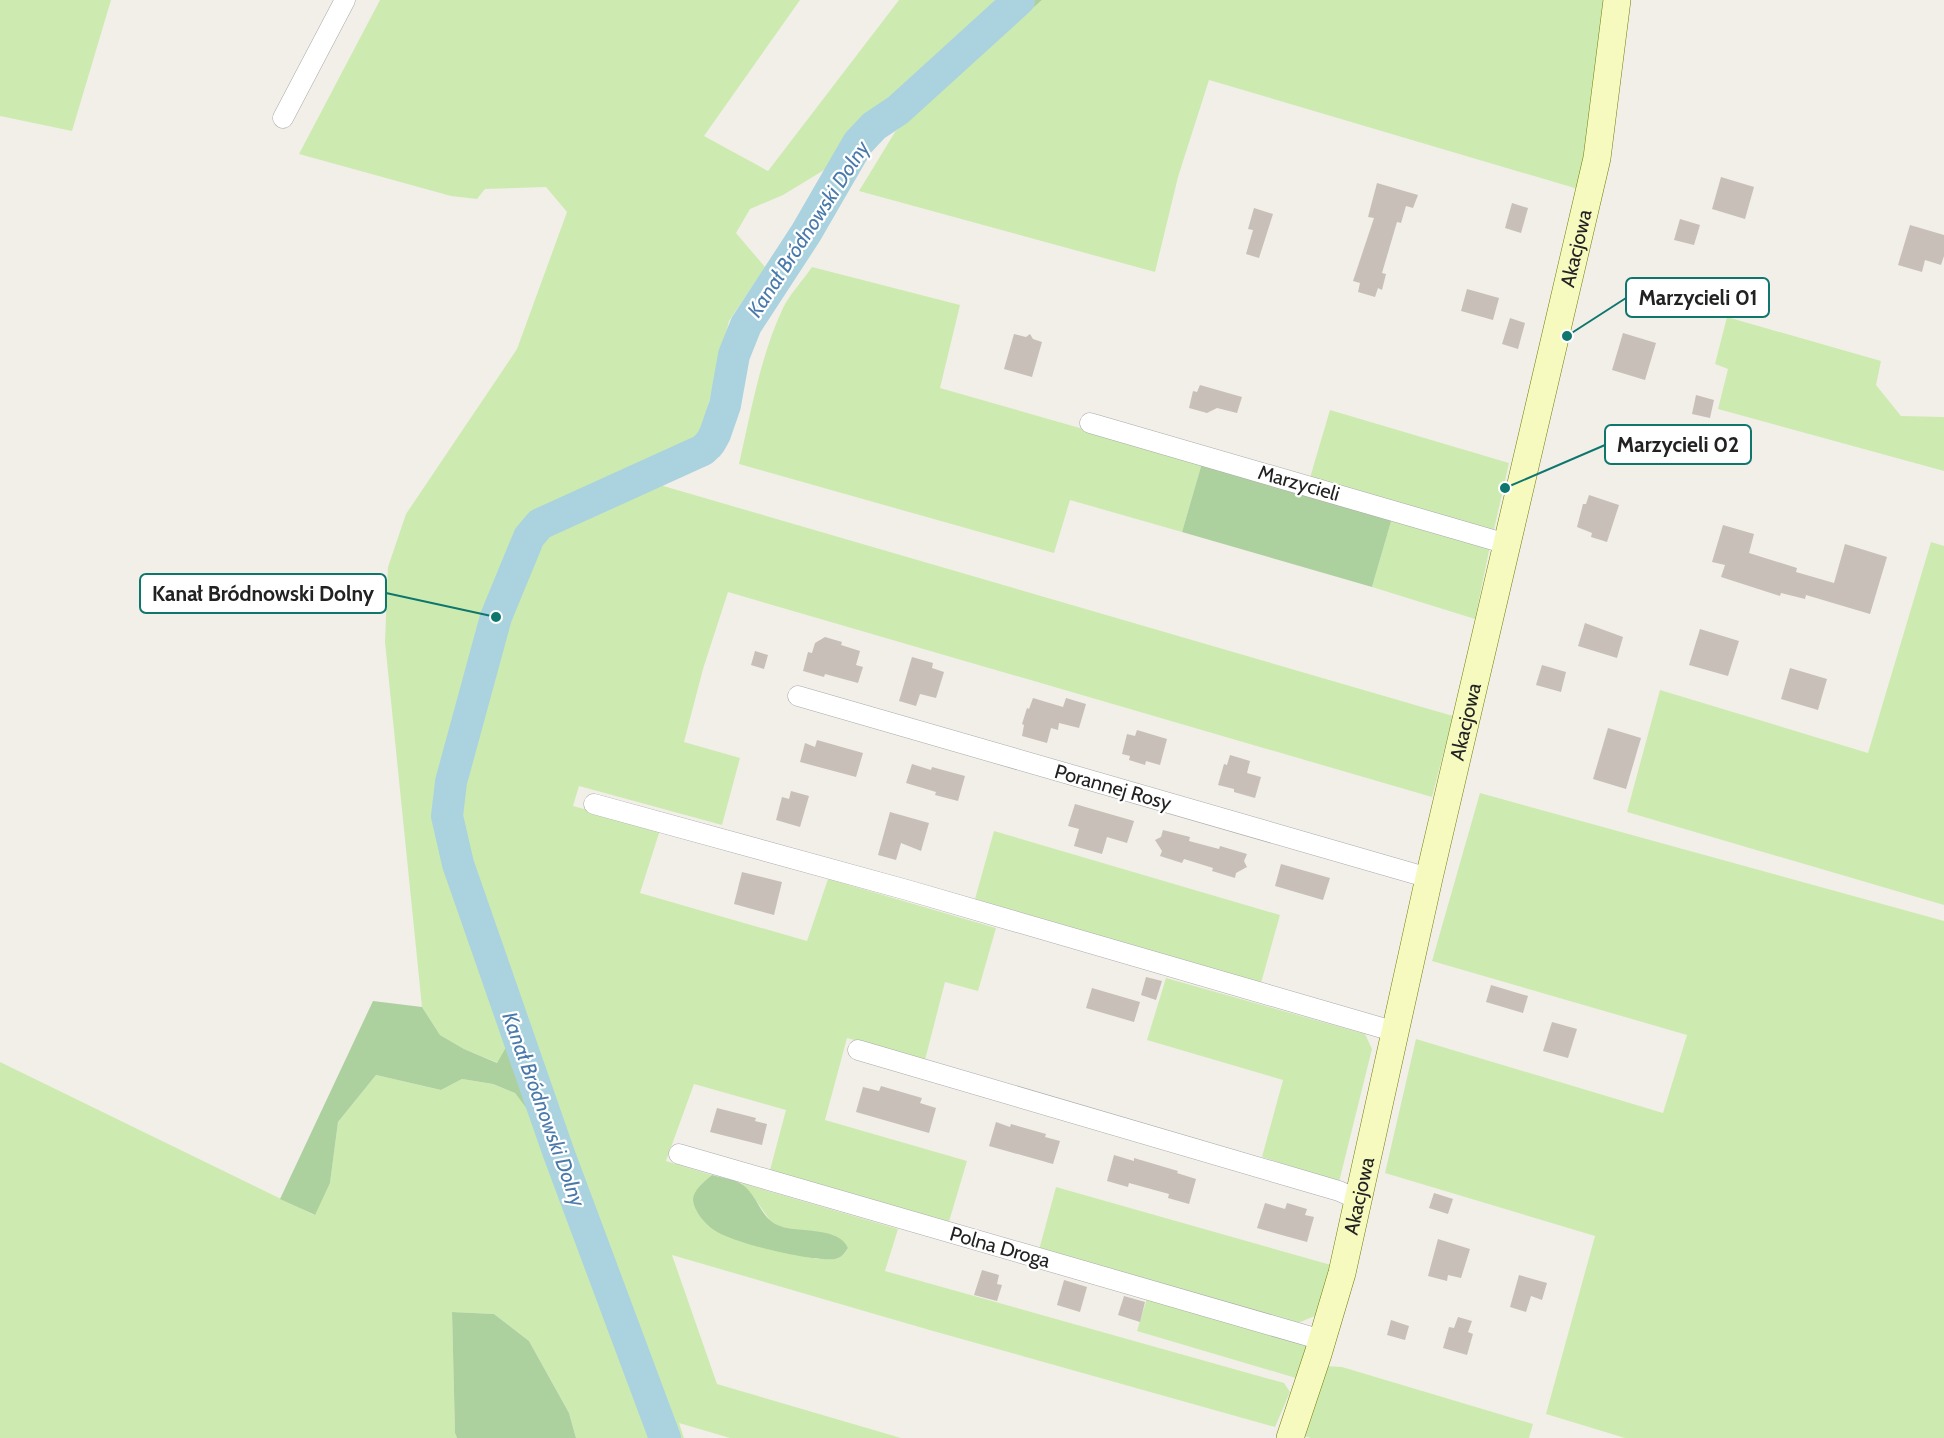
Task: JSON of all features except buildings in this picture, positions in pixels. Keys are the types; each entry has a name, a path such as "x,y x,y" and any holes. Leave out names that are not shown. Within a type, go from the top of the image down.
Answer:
{"street":[{"path":"283,118 345,0"},
{"name":"Akacjowa","path":"1290,1438 1342,1273 1429,878 1597,159 1617,0"},
{"name":"Marzycieli","path":"1090,423 1507,544"},
{"name":"Porannej Rosy","path":"798,696 1429,878"},
{"path":"594,804 919,894 1396,1032"},
{"path":"858,1050 1340,1191 1359,1200"},
{"name":"Polna Droga","path":"679,1154 1322,1340"}],"green space":[{"path":"0,0 111,0 72,131 0,116"},
{"path":"380,0 800,0 704,136 768,171 899,0 1003,0 900,90 834,164 783,195 750,209 736,233 765,267 729,321 700,438 721,456 660,485 1453,716 1432,797 728,592 703,669 684,742 740,758 722,825 579,786 573,806 660,830 640,893 807,941 828,879 996,928 978,991 945,982 925,1060 847,1038 825,1120 967,1161 948,1225 769,1174 786,1110 694,1084 666,1161 712,1175 695,1194 753,1245 817,1259 837,1259 848,1248 834,1235 781,1227 772,1223 741,1183 898,1229 885,1271 1284,1383 1290,1392 1275,1427 672,1255 717,1384 901,1438 730,1438 679,1423 684,1438 576,1438 569,1413 529,1341 494,1314 452,1312 455,1433 457,1438 0,1438 0,1062 314,1215 330,1183 338,1122 376,1075 441,1090 462,1079 493,1084 515,1093 529,1111 509,1045 498,1063 464,1049 440,1035 422,1007 385,642 388,567 406,514 517,349 567,212 546,187 485,189 477,199 451,196 299,154"},
{"path":"1003,0 1042,0 925,104 900,90"},
{"path":"1042,0 1605,0 1594,93 1578,189 1209,80 1178,177 1155,272 859,191 895,132"},
{"path":"812,267 960,305 940,388 1202,463 1182,532 1070,500 1054,553 739,464 757,385 775,327 786,303"},
{"path":"1727,317 1881,361 1876,385 1901,416 1944,417 1944,471 1718,409 1728,369 1715,364"},
{"path":"1330,410 1509,463 1493,534 1309,481"},
{"path":"1202,463 1392,518 1372,587 1182,532"},
{"path":"1392,518 1490,546 1475,619 1372,587"},
{"path":"1931,542 1944,546 1944,905 1627,812 1660,690 1868,753"},
{"path":"1480,793 1944,921 1944,1438 1625,1438 1546,1414 1595,1236 1385,1173 1416,1039 1663,1113 1687,1035 1432,961"},
{"path":"994,831 1280,915 1261,983 975,899"},
{"path":"1166,978 1365,1034 1372,1049 1339,1182 1262,1157 1283,1080 1147,1040"},
{"path":"373,1001 422,1007 440,1035 464,1049 497,1063 508,1044 530,1113 515,1093 493,1084 462,1079 441,1090 376,1075 338,1122 330,1183 315,1215 280,1199"},
{"path":"712,1175 743,1185 768,1219 774,1223 788,1228 817,1231 836,1236 848,1248 839,1258 809,1258 723,1235 704,1221 695,1208 693,1200 697,1189"},
{"path":"1056,1187 1331,1265 1317,1315 1298,1323 1039,1250"},
{"path":"1147,1298 1307,1344 1296,1378 1137,1331"},
{"path":"452,1312 494,1314 529,1341 569,1413 576,1438 457,1438 455,1433"},
{"path":"1325,1366 1342,1367 1533,1424 1529,1438 1311,1438 1303,1436"}],"waterway":[{"name":"Kanał Bródnowski Dolny","path":"665,1438 559,1154 458,864 447,816 451,782 496,617 529,537 540,524 703,450 710,443 725,405 734,355 746,325 806,233 858,143 874,126 898,110 1019,0"}],"place":[{"name":"Marzycieli 01","path":"1567,336"},
{"name":"Marzycieli 02","path":"1505,488"},
{"name":"Kanał Bródnowski Dolny","path":"496,617"}]}
